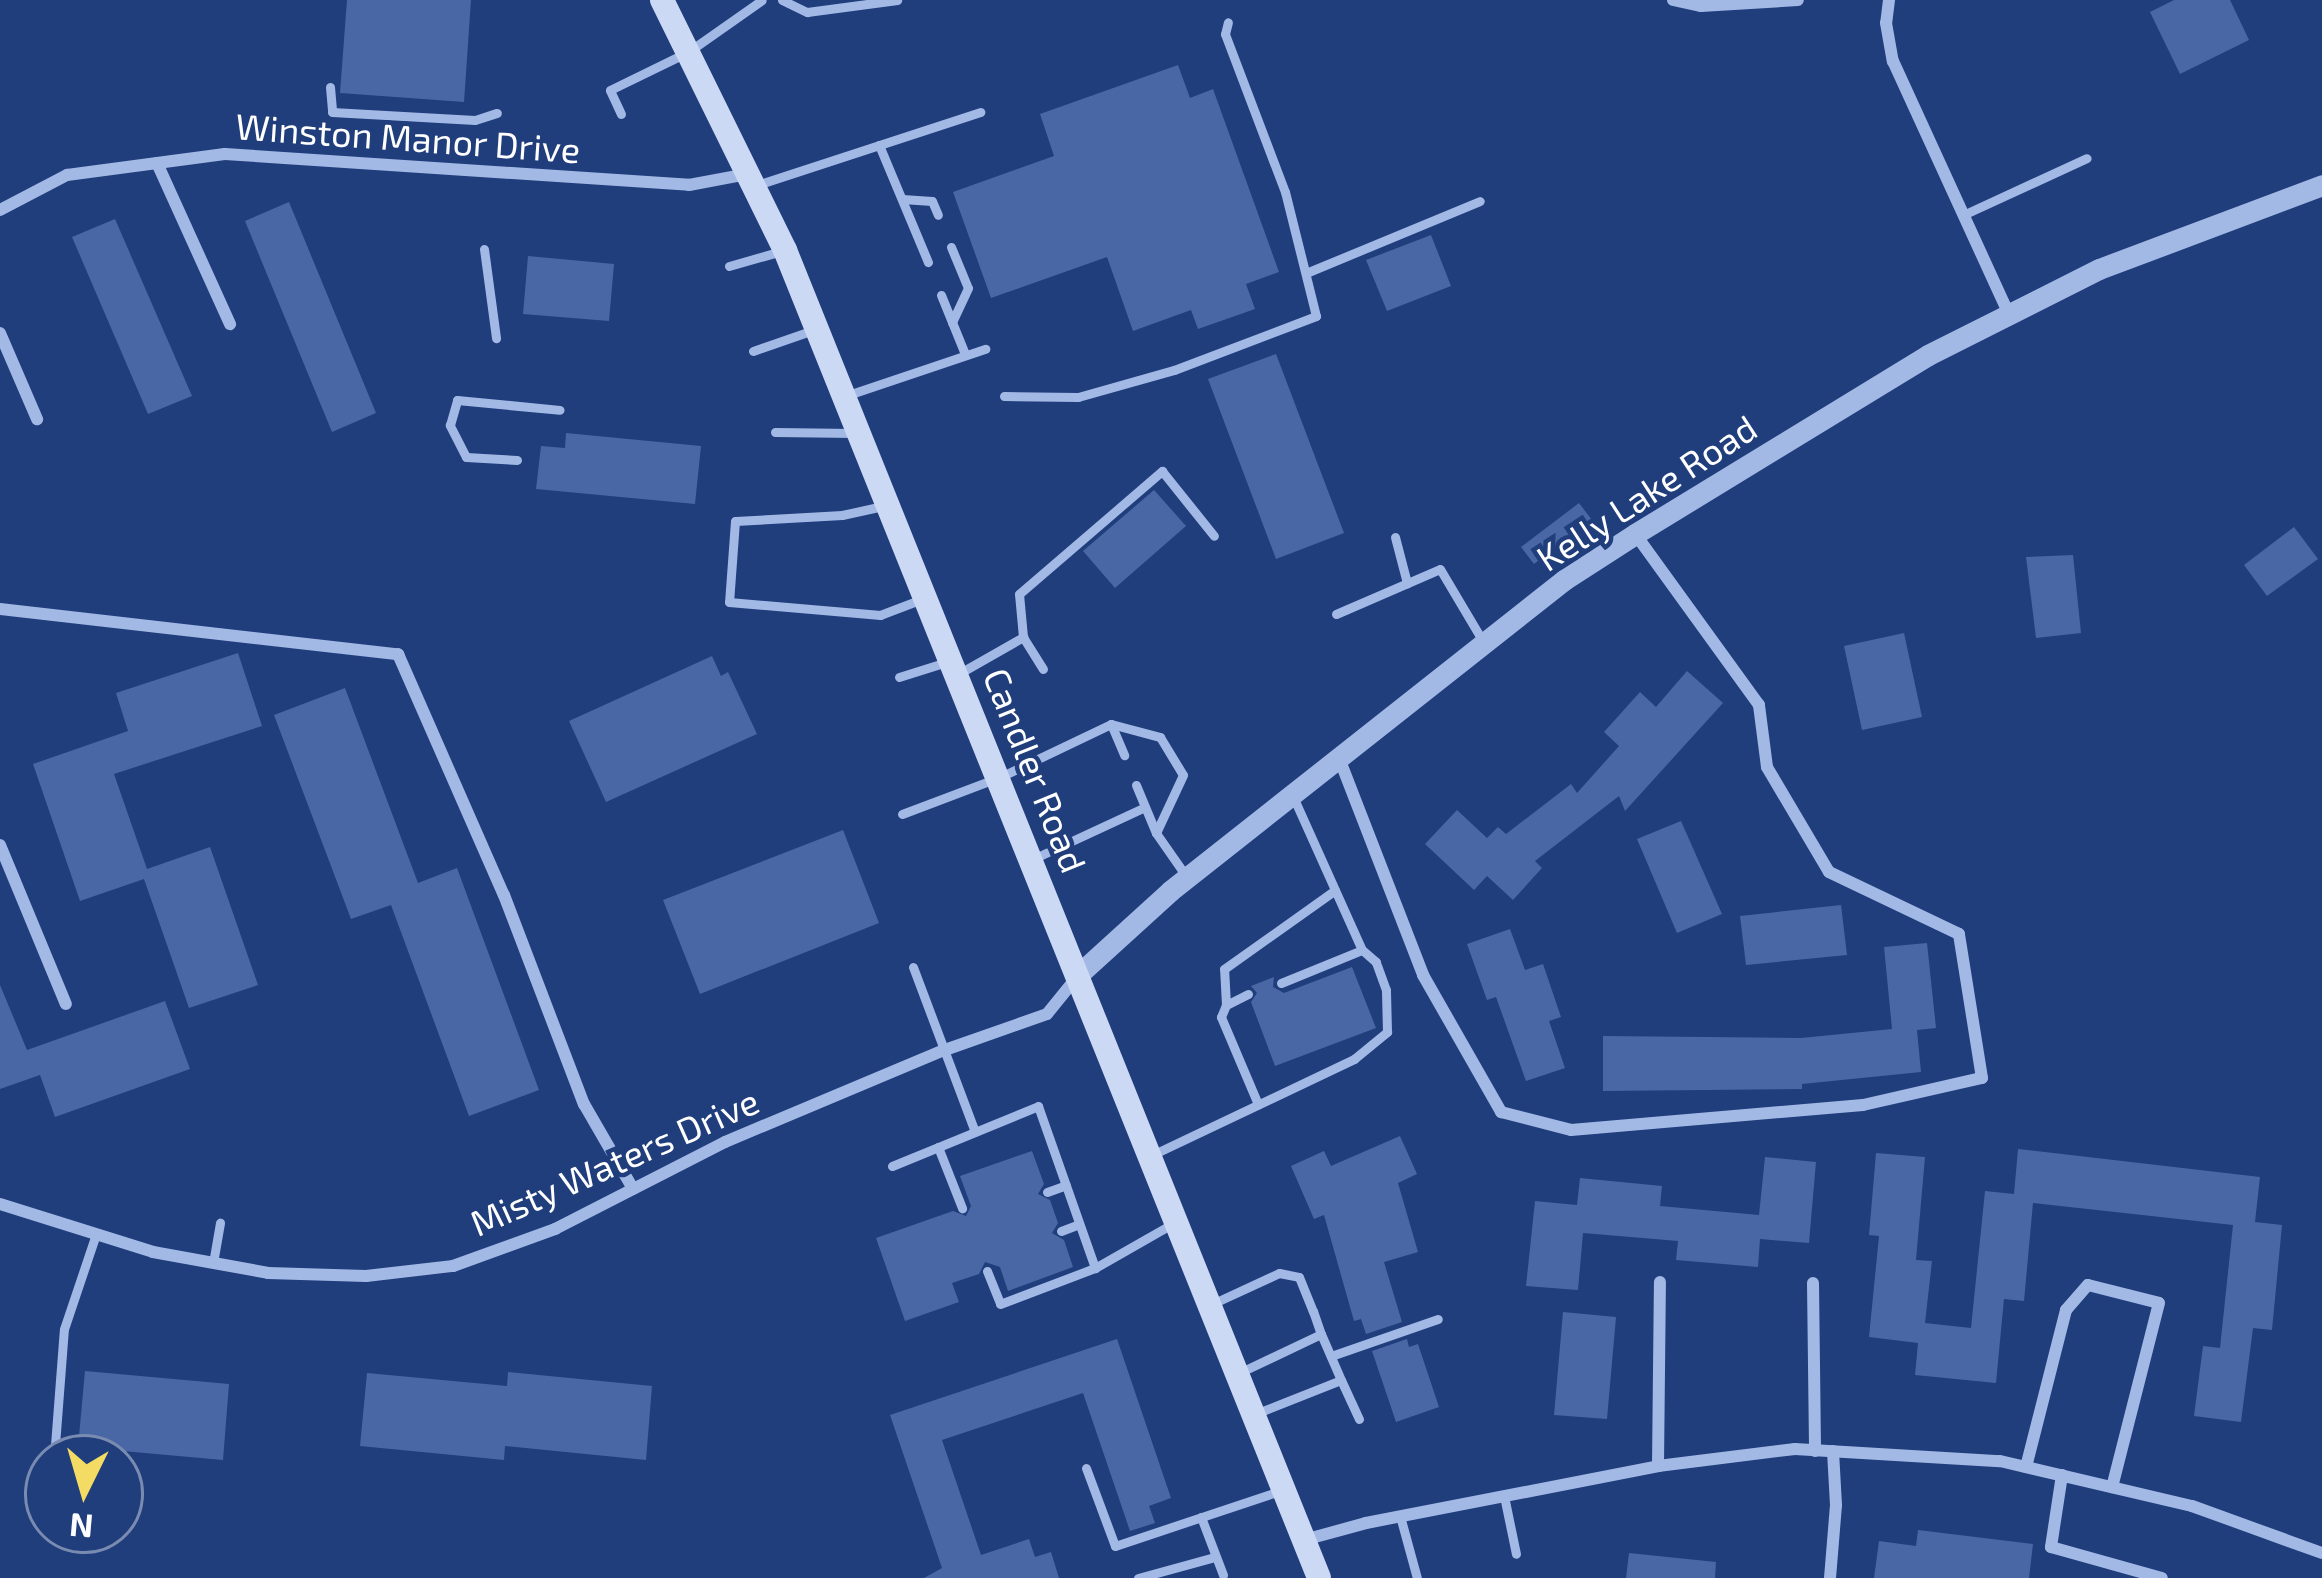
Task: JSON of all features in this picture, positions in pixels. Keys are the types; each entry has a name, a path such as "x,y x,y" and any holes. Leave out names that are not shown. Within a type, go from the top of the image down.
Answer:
{"main road":[{"name":"Candler Road","path":"662,0 784,250 817,329 1080,973 1319,1578"}],"street":[{"path":"1673,0 1701,6 1798,0"},
{"path":"1889,0 1886,22 1893,61 2009,314"},
{"name":"Winston Manor Drive","path":"0,210 67,175 225,154 688,185 751,180"},
{"path":"157,164 230,324"},
{"name":"Kelly Lake Road","path":"1080,973 1187,877 1484,643 1635,534 1928,355 2099,268 2322,185"},
{"path":"0,333 37,419"},
{"path":"1339,758 1424,975 1501,1112 1570,1130 1863,1106 1982,1078 1959,934 1829,872 1768,767 1759,704 1635,534"},
{"path":"0,608 398,654 504,895 584,1104 633,1189"},
{"path":"0,845 67,1004"},
{"name":"Misty Waters Drive","path":"0,1204 96,1234 268,1274 366,1276 453,1266 556,1229 724,1142 942,1051 1047,1014 1080,973"},
{"path":"1658,1466 1660,1282"},
{"path":"1813,1283 1815,1451"},
{"path":"2026,1467 2066,1310 2087,1285 2159,1304 2113,1487"},
{"path":"1830,1578 1836,1505 1833,1451"},
{"path":"1304,1540 1400,1516 1658,1466 1833,1451 2026,1467 2192,1506 2322,1553"},
{"path":"2062,1475 2051,1547 2162,1578"}],"lane":[{"path":"621,114 610,90 688,52 762,0"},
{"path":"782,0 807,12 896,0"},
{"path":"1004,396 1078,397 1174,370 1316,316 1286,192 1225,34 1228,22"},
{"path":"330,87 332,112 475,120 497,112"},
{"path":"751,180 980,112"},
{"path":"879,145 928,262"},
{"path":"1963,215 2087,158"},
{"path":"902,199 932,201 938,215"},
{"path":"1306,274 1480,201"},
{"path":"951,247 968,288 952,322"},
{"path":"484,249 496,338"},
{"path":"729,266 784,250"},
{"path":"941,295 965,354"},
{"path":"753,351 817,329"},
{"path":"844,396 985,349"},
{"path":"517,460 466,457 450,424 457,400 560,410"},
{"path":"775,432 860,434"},
{"path":"1043,669 1023,637 1019,594 1162,471 1214,536"},
{"path":"889,505 842,515 735,521 729,602 880,615 927,598"},
{"path":"1394,537 1407,583"},
{"path":"1336,614 1440,568 1484,643"},
{"path":"899,676 955,667 1023,637"},
{"path":"1111,724 1124,755"},
{"path":"902,814 1000,777 1111,724 1160,737 1183,775 1156,833"},
{"path":"1136,785 1156,833 1187,877"},
{"path":"1152,1154 1354,1059 1387,1031 1386,991 1376,962 1362,950 1292,794"},
{"path":"1033,859 1145,807"},
{"path":"1258,1104 1221,1016 1226,1005 1224,969 1335,890"},
{"path":"1281,983 1362,950"},
{"path":"914,968 975,1132"},
{"path":"1226,1005 1248,994"},
{"path":"892,1166 1038,1106 1095,1268"},
{"path":"938,1148 962,1208"},
{"path":"1047,1192 1066,1185"},
{"path":"987,1271 1000,1304 1095,1268 1179,1220"},
{"path":"213,1263 220,1223"},
{"path":"1061,1232 1079,1224"},
{"path":"56,1434 64,1329 96,1234"},
{"path":"1212,1304 1279,1273 1299,1277 1359,1419"},
{"path":"1330,1356 1438,1319"},
{"path":"1239,1373 1321,1334"},
{"path":"1255,1414 1341,1380"},
{"path":"1086,1468 1115,1546 1284,1490"},
{"path":"1504,1496 1516,1554"},
{"path":"1400,1516 1417,1578"},
{"path":"1201,1517 1223,1575"},
{"path":"1138,1578 1216,1557"}],"building":[{"path":"347,0 471,0 464,102 340,93"},
{"path":"2174,0 2230,0 2249,40 2180,74 2150,12"},
{"path":"1178,65 1190,98 1213,89 1279,272 1246,284 1255,309 1198,329 1191,310 1133,331 1107,257 991,298 953,192 1054,156 1040,114"},
{"path":"289,202 376,413 332,432 245,221"},
{"path":"115,219 192,396 148,414 72,237"},
{"path":"1431,235 1451,286 1387,311 1366,260"},
{"path":"528,256 614,264 609,321 523,314"},
{"path":"1276,354 1344,533 1276,559 1208,379"},
{"path":"566,433 701,446 695,504 536,489 541,446 565,448"},
{"path":"1154,490 1186,526 1115,588 1083,551"},
{"path":"1579,503 1592,520 1534,564 1521,547"},
{"path":"2294,527 2318,559 2267,596 2244,565"},
{"path":"2073,555 2081,633 2036,638 2026,557"},
{"path":"1904,633 1922,717 1862,730 1844,646"},
{"path":"238,653 262,726 114,774 147,869 210,847 258,985 189,1008 144,879 80,901 33,764 128,731 116,693"},
{"path":"712,656 721,676 728,672 757,734 606,802 569,721"},
{"path":"1687,671 1723,703 1625,811 1619,796 1535,861 1542,868 1513,900 1487,876 1474,890 1425,844 1457,810 1487,838 1498,827 1506,834 1571,784 1577,793 1619,746 1604,732 1640,692 1656,707"},
{"path":"345,688 418,883 457,868 539,1090 469,1116 391,905 351,919 274,715"},
{"path":"1681,821 1722,914 1677,933 1637,839"},
{"path":"843,830 879,923 700,994 663,900"},
{"path":"1841,905 1847,955 1746,965 1740,916"},
{"path":"1510,929 1525,970 1543,964 1561,1017 1549,1021 1565,1068 1526,1081 1496,997 1487,1000 1467,944"},
{"path":"1927,943 1936,1028 1917,1030 1921,1072 1802,1084 1802,1089 1603,1091 1603,1036 1801,1038 1892,1029 1884,947"},
{"path":"1352,967 1376,1028 1275,1066 1251,1002 1257,993 1251,986 1274,977 1273,987 1284,993"},
{"path":"0,985 27,1050 165,1001 190,1069 55,1117 40,1075 0,1089"},
{"path":"1400,1136 1417,1174 1398,1183 1418,1252 1384,1262 1402,1322 1366,1334 1361,1319 1354,1321 1324,1215 1314,1219 1291,1166 1324,1151 1331,1166"},
{"path":"2018,1149 2260,1177 2255,1222 2282,1225 2272,1330 2253,1328 2241,1422 2194,1416 2203,1346 2220,1348 2233,1225 2033,1203 2024,1301 2004,1299 1996,1383 1915,1375 1918,1343 1869,1337 1879,1236 1869,1235 1876,1153 1925,1157 1916,1260 1932,1261 1925,1323 1971,1328 1985,1191 2014,1194"},
{"path":"1032,1151 1044,1184 1038,1194 1050,1200 1058,1223 1052,1233 1064,1240 1073,1267 1008,1291 1000,1267 985,1262 979,1274 952,1283 959,1302 905,1321 876,1238 953,1211 966,1216 971,1206 960,1176"},
{"path":"1765,1157 1816,1162 1809,1243 1760,1239 1758,1267 1676,1260 1678,1241 1583,1233 1578,1290 1526,1286 1535,1201 1577,1205 1580,1178 1662,1186 1660,1206 1759,1215"},
{"path":"1563,1312 1616,1317 1607,1419 1554,1415"},
{"path":"1117,1339 1171,1498 1149,1506 1155,1523 1130,1531 1083,1393 942,1440 981,1555 1029,1539 1035,1557 1051,1552 1059,1578 924,1578 942,1568 890,1415"},
{"path":"1407,1339 1409,1347 1418,1344 1439,1407 1396,1422 1372,1351"},
{"path":"85,1371 229,1384 223,1460 144,1453 144,1434 79,1434"},
{"path":"508,1372 652,1386 646,1460 505,1446 504,1460 360,1446 367,1373 507,1386"},
{"path":"1918,1530 2033,1544 2029,1578 1874,1578 1879,1541 1916,1546"},
{"path":"1629,1553 1716,1562 1715,1578 1626,1578"}]}
